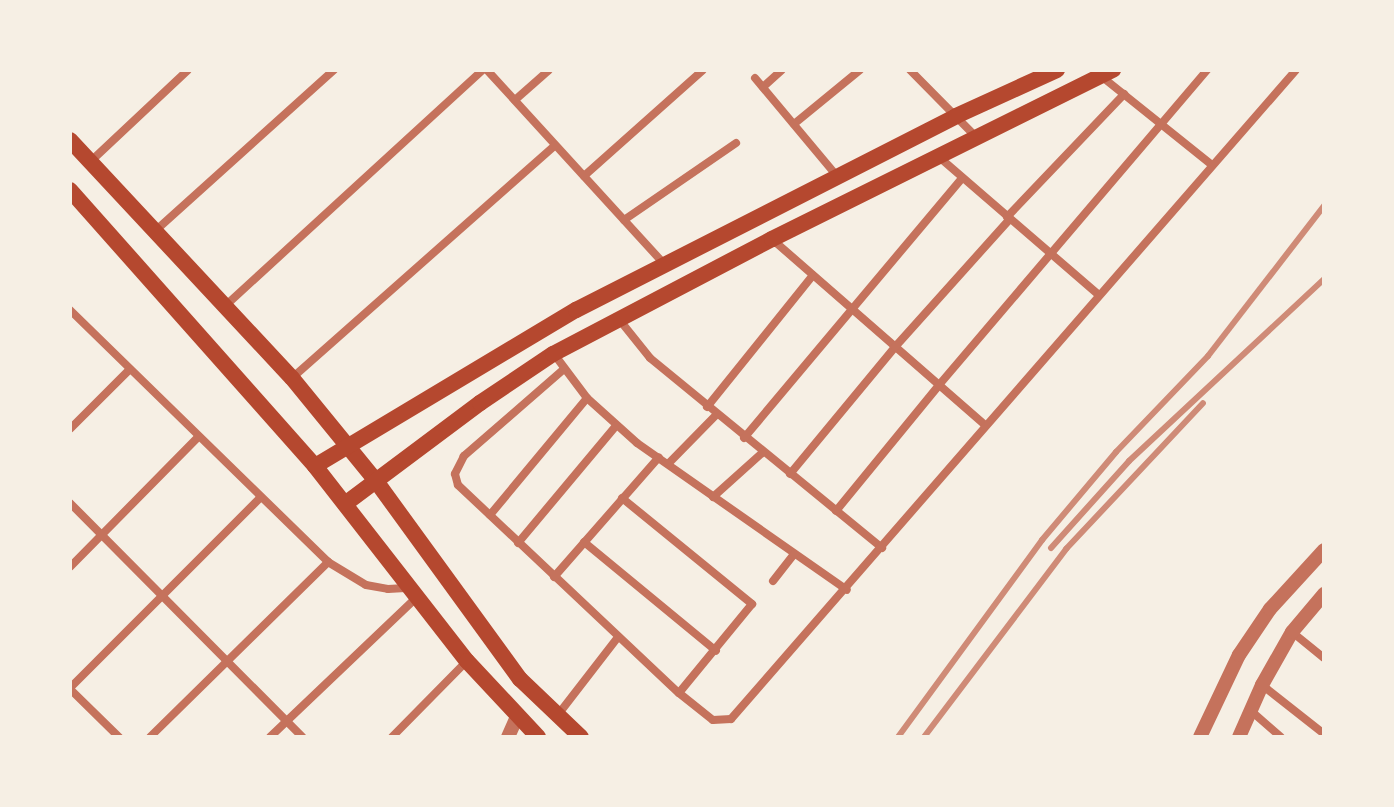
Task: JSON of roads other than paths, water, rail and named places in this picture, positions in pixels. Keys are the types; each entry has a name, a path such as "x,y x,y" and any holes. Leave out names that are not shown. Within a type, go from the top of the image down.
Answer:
{"main road":[{"path":"315,466 347,444 576,310 956,116 1057,70"},
{"path":"345,504 553,354 772,239 1107,73"},
{"path":"70,140 292,378 376,481 520,679 581,737"},
{"path":"70,190 315,466 467,661 534,735"}],"street":[{"path":"90,162 188,70"},
{"path":"154,232 334,70"},
{"path":"224,308 485,70 665,265"},
{"path":"515,100 549,70"},
{"path":"584,176 703,70"},
{"path":"763,87 782,70"},
{"path":"794,124 860,70"},
{"path":"910,70 976,137"},
{"path":"836,511 1207,70"},
{"path":"564,369 457,464 458,485 679,693 713,720 722,722 738,712 847,590 985,425 1296,70"},
{"path":"1107,73 1124,94 1212,165"},
{"path":"755,78 837,177"},
{"path":"790,474 1008,218 1124,94"},
{"path":"624,220 736,143"},
{"path":"292,378 555,145"},
{"path":"937,156 1099,295"},
{"path":"744,438 962,178"},
{"path":"772,239 985,425"},
{"path":"707,407 813,275"},
{"path":"71,312 328,562 366,585 414,592"},
{"path":"618,318 650,358 762,453 882,548"},
{"path":"553,354 587,398 616,426 847,590"},
{"path":"70,429 129,370"},
{"path":"490,515 587,398"},
{"path":"668,464 716,415"},
{"path":"518,543 616,426"},
{"path":"70,567 198,437"},
{"path":"713,497 762,453"},
{"path":"554,577 659,457"},
{"path":"119,737 70,689 260,498"},
{"path":"622,498 751,601 752,608 679,693"},
{"path":"70,503 302,737"},
{"path":"584,542 716,651"},
{"path":"1200,737 1239,655 1270,609 1324,550"},
{"path":"773,581 794,554"},
{"path":"150,737 328,562"},
{"path":"270,737 414,592"},
{"path":"1239,737 1262,685 1292,632 1322,600"},
{"path":"1292,632 1324,658"},
{"path":"556,716 618,637"},
{"path":"392,737 467,661"},
{"path":"1262,685 1324,734"},
{"path":"1250,710 1281,737"},
{"path":"508,737 517,717"}],"railway":[{"path":"898,737 1042,540 1116,452 1208,356 1324,206"},
{"path":"1051,548 1129,461 1324,279"},
{"path":"924,737 1066,549 1203,403"}]}
